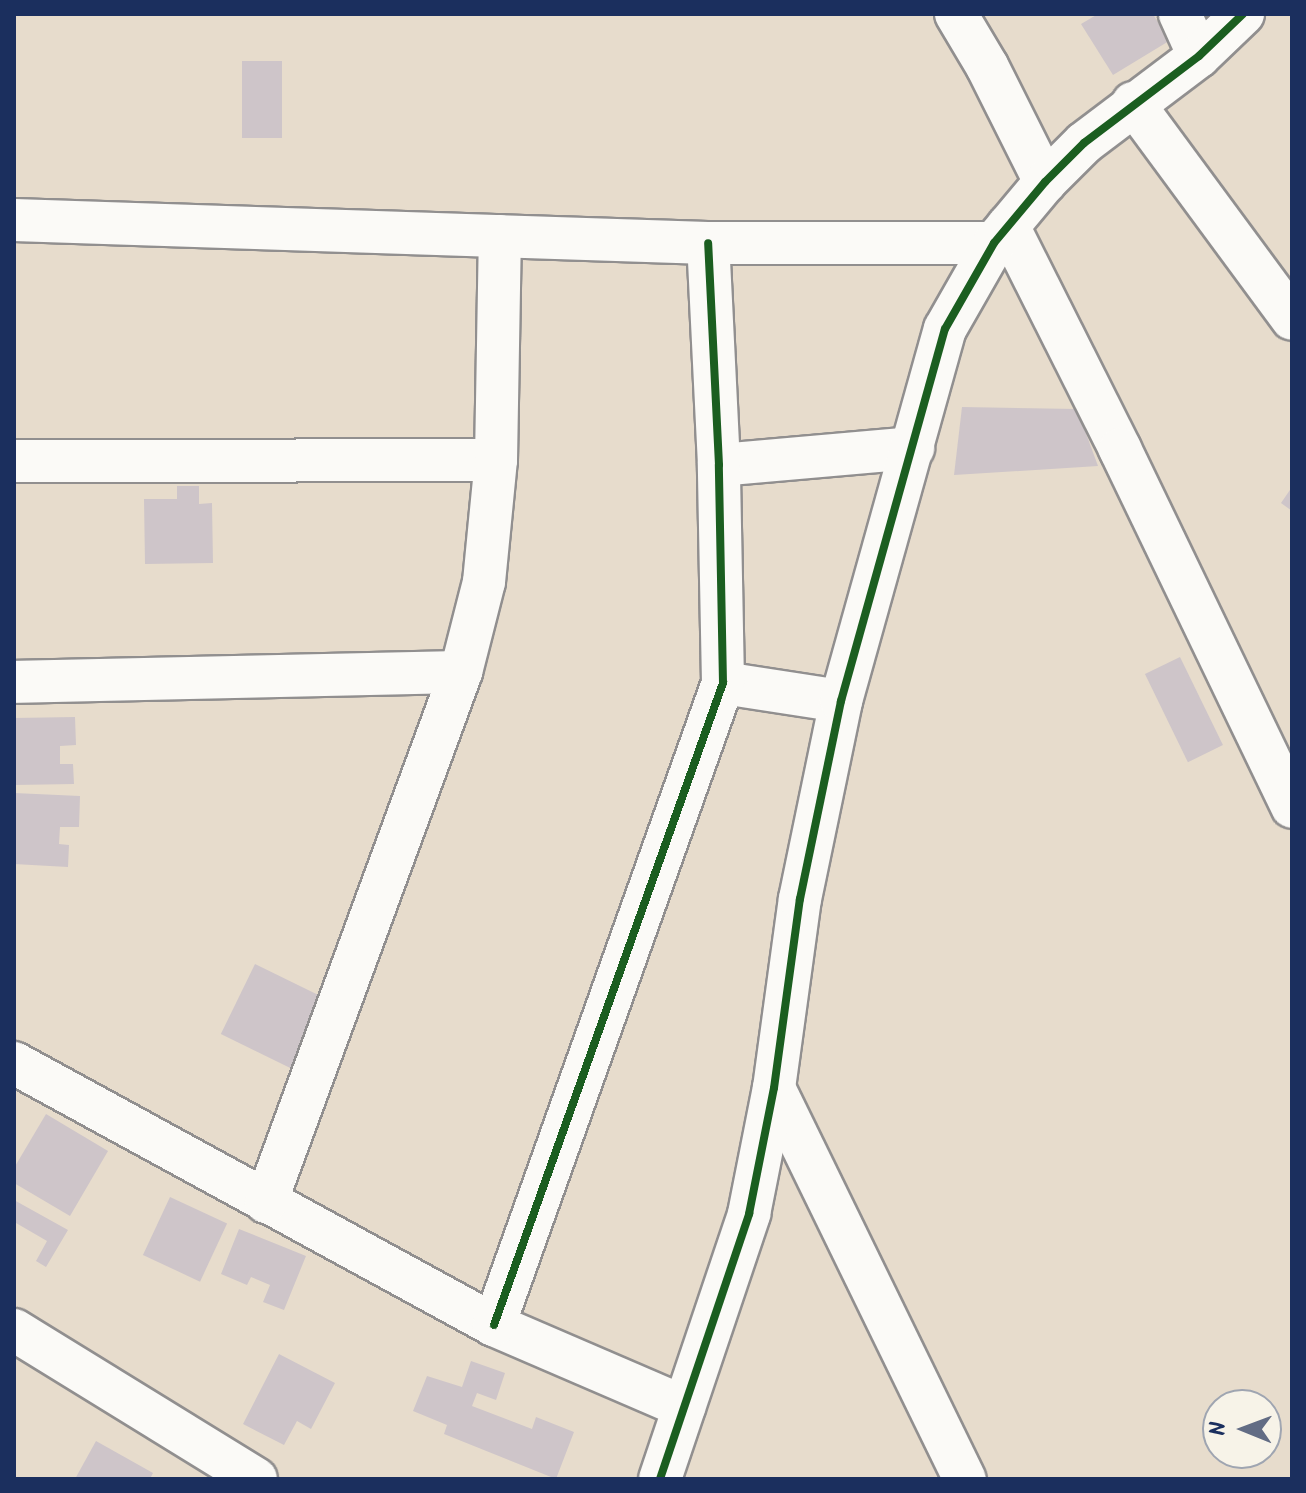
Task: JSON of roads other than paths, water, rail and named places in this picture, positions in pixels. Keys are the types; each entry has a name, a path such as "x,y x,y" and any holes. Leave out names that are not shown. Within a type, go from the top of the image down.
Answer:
{"street":[{"path":"956,14 987,66 1045,182"},
{"path":"1180,14 1199,56"},
{"path":"660,1479 749,1214 774,1088 800,899 841,701 945,329 1001,235 1045,182 1084,143 1199,56 1243,14"},
{"path":"1133,103 1292,319"},
{"path":"14,220 708,243 1001,235"},
{"path":"1001,235 1233,684 1292,807"},
{"path":"266,1202 461,672 484,582 496,460 500,236"},
{"path":"494,1325 723,683 719,465 708,243"},
{"path":"719,465 913,448"},
{"path":"14,461 496,460"},
{"path":"14,682 461,672"},
{"path":"723,683 841,701"},
{"path":"1233,684 1292,739"},
{"path":"14,1063 494,1325 684,1407"},
{"path":"774,1088 965,1479"},
{"path":"14,1330 256,1479"}]}
